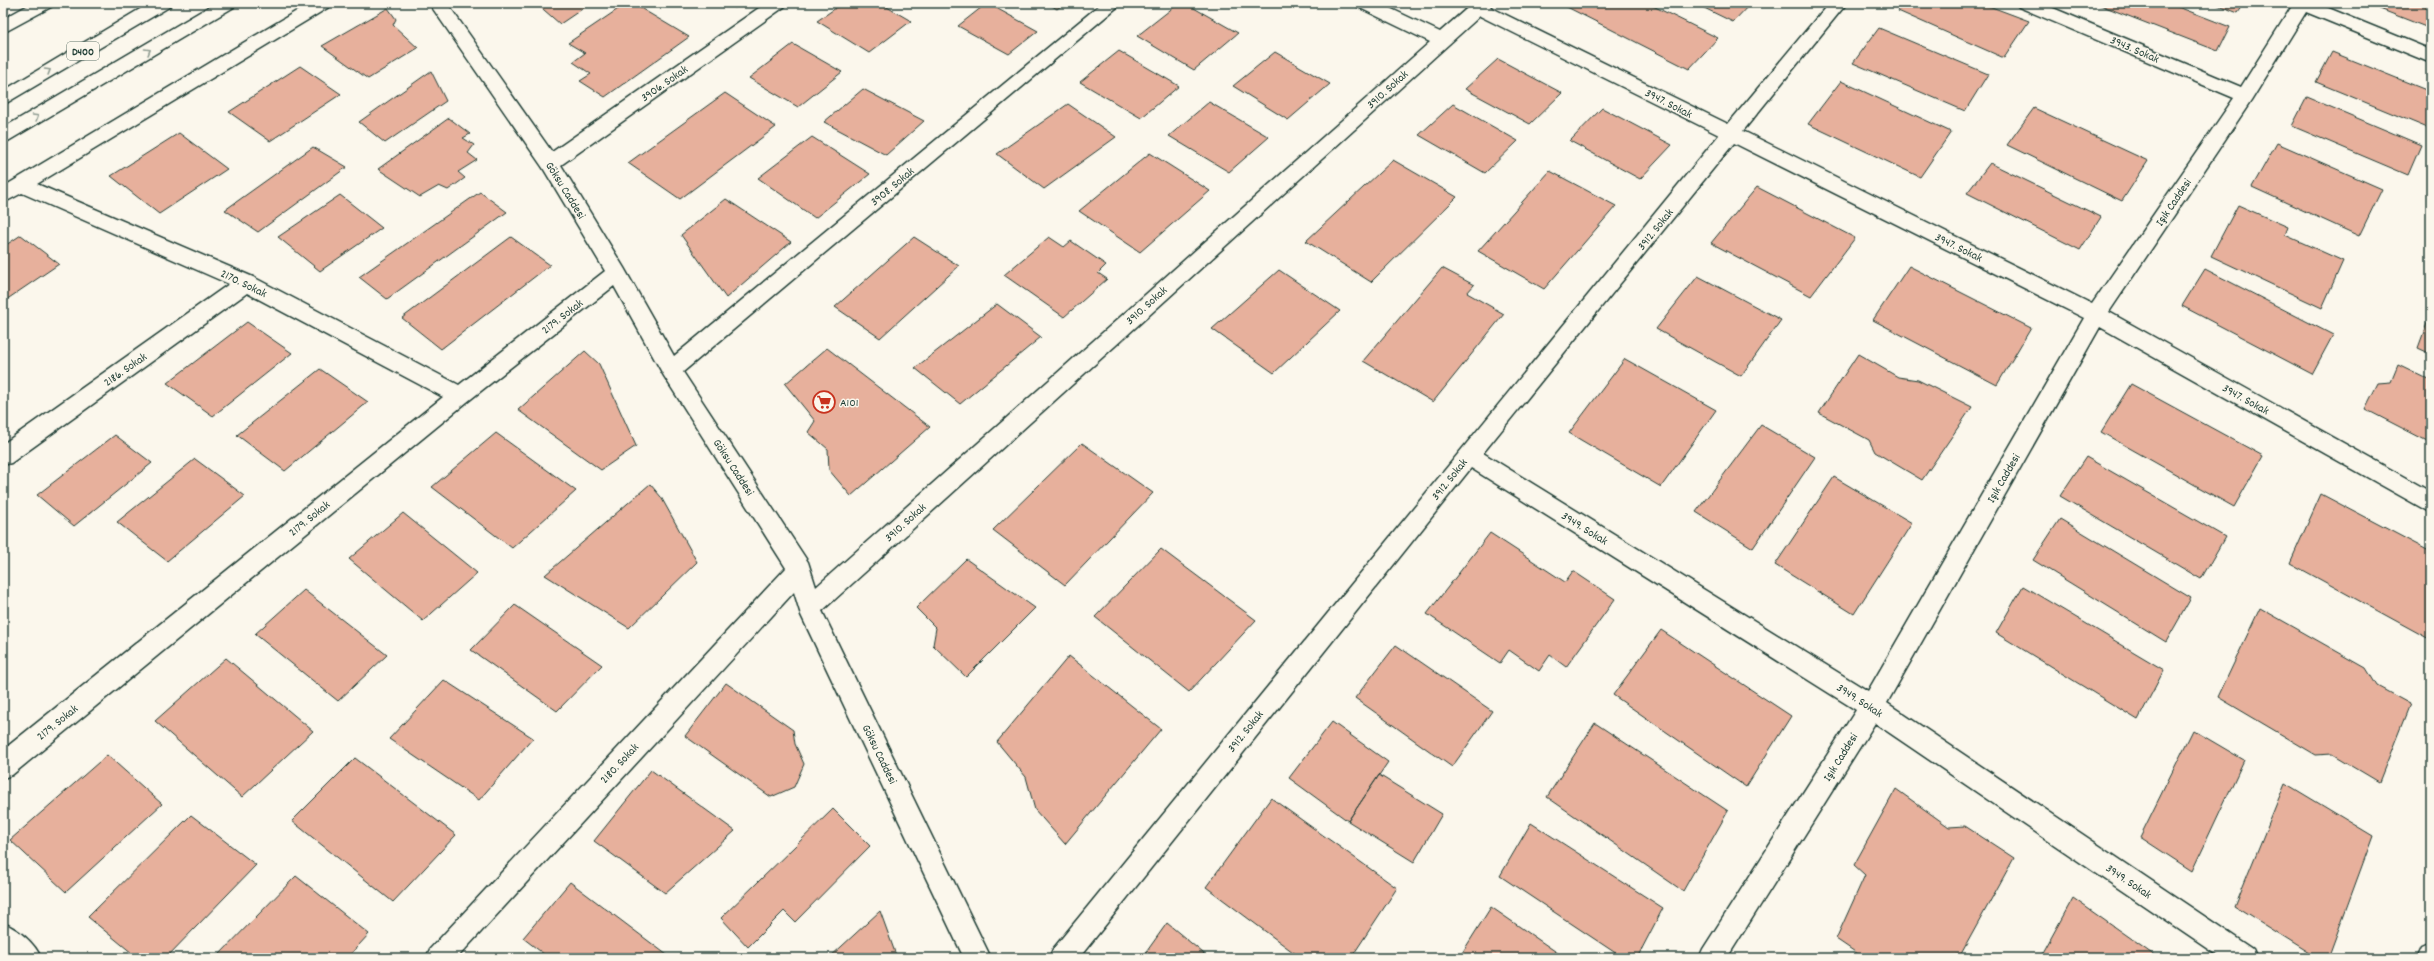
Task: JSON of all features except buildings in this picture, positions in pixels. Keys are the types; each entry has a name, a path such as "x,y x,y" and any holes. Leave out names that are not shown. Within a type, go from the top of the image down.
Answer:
{"main road":[{"path":"3,27 45,3"},
{"name":"D400","path":"3,99 163,3"},
{"path":"3,137 228,3"},
{"path":"3,196 323,3"},
{"name":"Göksu Caddesi","path":"438,3 550,163 617,273 671,370 800,569 809,608 978,958"},
{"name":"3906. Sokak","path":"550,163 778,3"},
{"name":"3908. Sokak","path":"671,370 1113,3"},
{"path":"1364,3 1441,40"},
{"name":"3912. Sokak","path":"1062,958 1468,455 1732,135 1838,3"},
{"name":"3943. Sokak","path":"2025,3 2245,96"},
{"path":"2302,3 2431,57"},
{"name":"Işık Caddesi","path":"1712,958 1872,707 2096,315 2245,96 2302,3"},
{"name":"3910. Sokak","path":"809,608 1441,40 1481,6"},
{"name":"3947. Sokak","path":"1481,6 1732,135 2096,315 2431,503"},
{"name":"2170. Sokak","path":"21,185 246,283 460,396"},
{"name":"2179. Sokak","path":"3,766 460,396 617,273"},
{"name":"2186. Sokak","path":"3,456 246,283"},
{"name":"3949. Sokak","path":"1468,455 1872,707 2244,958"},
{"name":"2180. Sokak","path":"439,958 800,569"},
{"path":"3,936 28,958"}],"place":[{"name":"A101","path":"824,402"}]}
